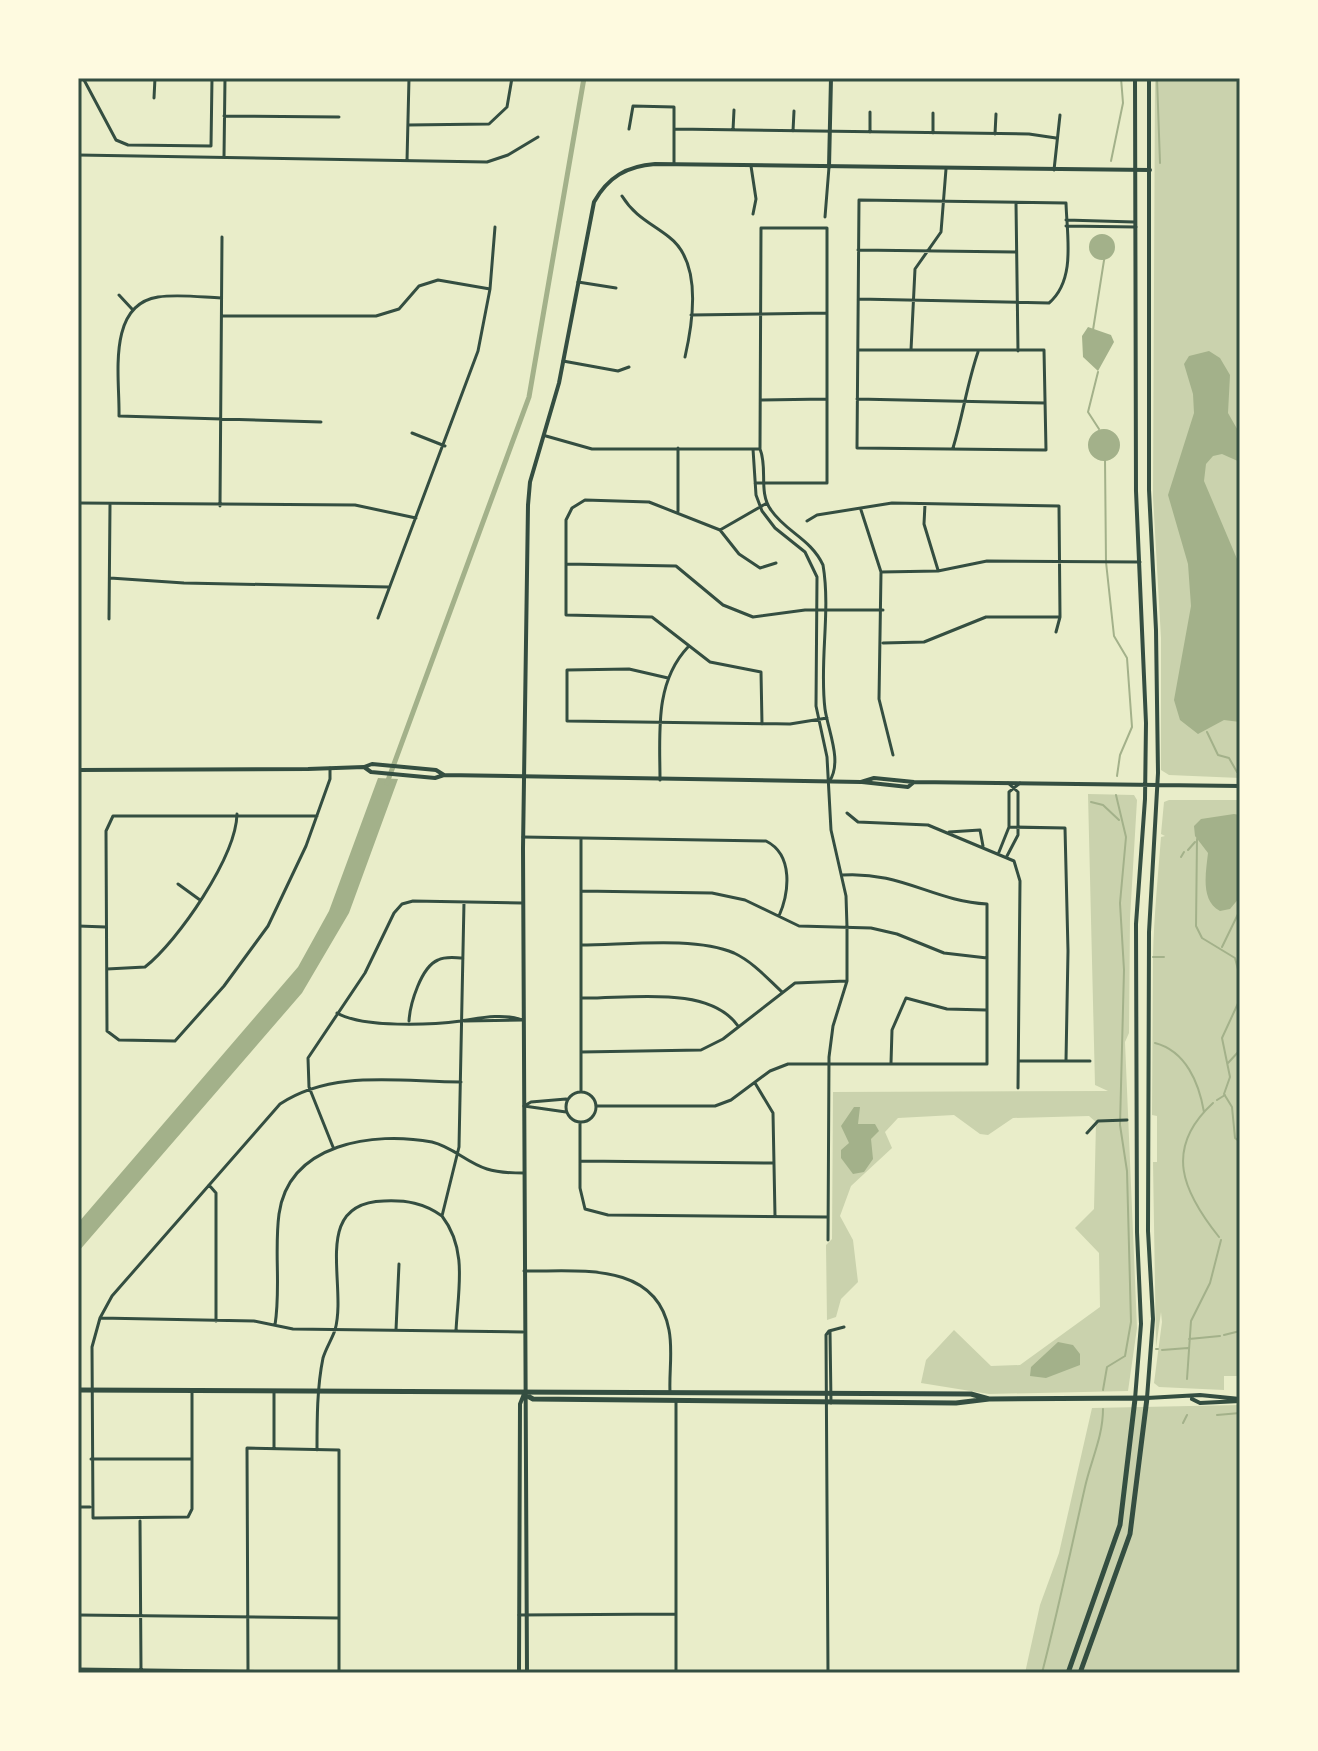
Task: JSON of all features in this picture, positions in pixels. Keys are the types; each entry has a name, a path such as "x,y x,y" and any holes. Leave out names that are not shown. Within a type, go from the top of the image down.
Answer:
{"main road":[{"path":"829,167 831,78"},
{"path":"1068,1673 1120,1525 1141,1324 1137,1232 1136,924 1145,785 1136,491 1135,78"},
{"path":"1080,1673 1130,1534 1147,1398 1153,1319 1148,1231 1149,932 1157,785 1156,630 1149,478 1149,78"},
{"path":"527,1673 523,837 528,505 532,474 546,436 563,361 594,202 606,185 624,170 674,164 1150,170"},
{"path":"78,770 330,768 379,764 436,770 444,775"},
{"path":"364,767 376,772 435,778 444,775 861,782 874,778 914,782 1240,786"},
{"path":"78,1390 524,1394 533,1390 829,1403 971,1403 989,1399 1190,1398 1200,1403 1240,1400"},
{"path":"524,1394 533,1399 755,1392 971,1394 989,1399"},
{"path":"753,1401 755,1392"},
{"path":"519,1673 520,1404 524,1394"}],"street":[{"path":"83,78 116,140 128,145 211,146 212,78"},
{"path":"154,98 155,78"},
{"path":"224,157 225,78"},
{"path":"407,161 409,78"},
{"path":"408,125 489,124 507,107 512,78"},
{"path":"1002,78 1086,79"},
{"path":"629,129 633,106 674,107 674,164"},
{"path":"733,130 734,110"},
{"path":"793,131 794,111"},
{"path":"870,112 870,132"},
{"path":"933,113 933,133"},
{"path":"995,134 996,114"},
{"path":"1054,170 1060,115"},
{"path":"224,116 339,117"},
{"path":"675,129 995,134 1056,138"},
{"path":"78,155 494,161 538,137"},
{"path":"751,166 756,199 753,214"},
{"path":"825,217 829,167"},
{"path":"911,350 911,300 915,269 941,232 946,202 946,169"},
{"path":"622,196 641,220 680,248 690,271 691,315 685,357"},
{"path":"858,299 1049,303 1061,293 1067,281 1066,203 859,200 858,250 857,448 1046,450 1044,350 858,350"},
{"path":"1016,202 1018,351"},
{"path":"1066,220 1136,225"},
{"path":"1066,226 1136,225"},
{"path":"378,618 445,446 478,351 490,289 495,227"},
{"path":"755,483 764,483 827,483 827,228 761,228 760,449 764,458 764,483 767,503 774,514 818,554 825,576 827,718 834,760 834,775 829,782"},
{"path":"220,506 222,237"},
{"path":"858,250 1015,252"},
{"path":"223,316 376,316 399,309 419,286 438,280 490,289"},
{"path":"578,282 616,288"},
{"path":"119,295 132,309"},
{"path":"221,298 157,297 132,309 122,330 119,416 321,422"},
{"path":"691,315 827,313"},
{"path":"953,448 978,351"},
{"path":"563,361 618,371 629,367"},
{"path":"762,400 828,399"},
{"path":"857,399 1046,403"},
{"path":"412,433 445,446"},
{"path":"546,436 580,448 760,449"},
{"path":"678,448 678,511"},
{"path":"753,449 759,506 769,522 805,552 814,564 819,720 829,782 831,830 842,875 847,927 847,981 833,1026 829,1063 828,1240"},
{"path":"762,724 761,672 722,667 688,646 665,624 652,617 566,615 566,520 572,508 585,500 636,500 678,511 720,530 750,563 760,568 776,563"},
{"path":"78,503 355,505 416,518"},
{"path":"720,530 767,503"},
{"path":"807,521 817,515 892,503 1059,506 1060,617 1056,632"},
{"path":"925,504 924,524 938,571"},
{"path":"109,619 110,505"},
{"path":"861,510 881,572 883,643 879,699 893,755"},
{"path":"881,572 938,571 977,561 1140,562"},
{"path":"566,564 676,566 723,605 745,615 763,617 817,610 883,610"},
{"path":"110,578 184,583 389,587"},
{"path":"883,643 924,642 986,617 1060,617"},
{"path":"660,780 660,723 668,678 688,646"},
{"path":"668,678 639,670 567,670 567,721 762,724 827,718"},
{"path":"317,816 120,814 108,822 107,1031 119,1040 175,1041 224,986 268,926 294,875 317,816 330,779 330,768"},
{"path":"1007,856 1018,835 1018,792 1008,783"},
{"path":"999,852 1009,827 1009,792 1020,783"},
{"path":"1009,811 1018,811"},
{"path":"847,813 858,822 920,823 949,832 1007,856 1017,867 1020,881 1018,1088"},
{"path":"106,969 145,967 200,900 227,852 237,814"},
{"path":"1009,827 1065,828 1068,951 1066,1061"},
{"path":"949,832 980,830 983,846"},
{"path":"523,837 734,838 766,841 780,854 788,890 779,917"},
{"path":"581,838 581,1091"},
{"path":"596,1106 715,1106 731,1100 770,1071 788,1064 987,1064 987,904 960,902 917,884 878,874 842,875"},
{"path":"178,884 200,900"},
{"path":"581,891 712,893 745,900 799,926 884,930 944,953 987,958"},
{"path":"442,1216 459,1153 464,902"},
{"path":"333,1147 309,1087 308,1058 365,973 394,913 402,904 523,903"},
{"path":"78,926 106,927"},
{"path":"581,945 695,945 722,949 748,962 782,992"},
{"path":"409,1021 412,1003 430,965 446,958 464,958"},
{"path":"581,1052 690,1053 712,1046 782,992 803,981 847,981"},
{"path":"581,998 696,999 721,1007 738,1026"},
{"path":"891,1063 892,1030 906,998 947,1009 986,1010"},
{"path":"337,1013 354,1022 512,1023 524,1020"},
{"path":"1019,1061 1090,1061"},
{"path":"192,1391 188,1517 140,1520 93,1518 92,1347 100,1318 112,1296 280,1104 309,1087 344,1081 461,1082"},
{"path":"755,1083 773,1113 775,1216"},
{"path":"524,1106 531,1102 567,1099 581,1091 590,1094 596,1106 593,1115 580,1122 571,1119 566,1112 567,1099"},
{"path":"524,1106 566,1112"},
{"path":"1087,1133 1098,1121 1127,1120"},
{"path":"580,1122 585,1209 608,1215 827,1217"},
{"path":"275,1325 277,1233 283,1196 299,1170 333,1147 363,1140 421,1141 459,1153 486,1169 524,1173"},
{"path":"581,1161 774,1163"},
{"path":"209,1185 216,1193 216,1321"},
{"path":"317,1450 323,1360 335,1329 338,1233 349,1211 366,1201 415,1203 442,1216 455,1234 460,1253 456,1331"},
{"path":"396,1330 399,1264"},
{"path":"524,1271 616,1274 648,1290 661,1308 670,1332 673,1396 676,1673"},
{"path":"100,1318 216,1321 335,1329 523,1332"},
{"path":"828,1673 829,1331 844,1327"},
{"path":"274,1393 274,1448"},
{"path":"248,1671 247,1448 274,1448 339,1450 339,1672"},
{"path":"91,1459 191,1459"},
{"path":"78,1507 91,1507"},
{"path":"140,1520 141,1669"},
{"path":"519,1615 676,1614"},
{"path":"78,1615 339,1618"},
{"path":"78,1670 363,1673"}],"shaded area":[{"path":"1155,78 1240,78 1240,778 1169,775 1161,770 1161,638 1153,497"},
{"path":"1102,234 1111,238 1115,247 1111,256 1102,260 1093,256 1089,247 1093,238"},
{"path":"1088,327 1111,335 1114,342 1098,371 1083,357 1082,336"},
{"path":"1209,351 1220,358 1230,375 1228,413 1240,434 1240,462 1222,454 1213,456 1206,464 1204,481 1240,566 1240,722 1224,720 1198,734 1180,720 1174,700 1191,606 1188,564 1168,495 1194,413 1193,394 1184,364 1189,356"},
{"path":"1104,429 1115,434 1120,445 1115,456 1104,461 1093,456 1088,445 1093,434"},
{"path":"378,778 398,779 349,913 302,993 78,1252 78,1223 298,967 329,911"},
{"path":"1088,794 1134,795 1137,800 1130,918 1129,1033 1125,1042 1137,1328 1128,1391 989,1394 921,1383 926,1360 954,1330 991,1366 1020,1365 1100,1307 1099,1253 1075,1228 1094,1209 1096,1122 1089,1116 1013,1118 988,1135 980,1134 954,1115 898,1118 885,1132 892,1148 851,1186 840,1216 853,1240 858,1282 841,1299 836,1317 827,1320 826,1245 832,1239 833,1092 1108,1091 1095,1085"},
{"path":"1240,800 1240,1376 1224,1376 1224,1390 1159,1387 1154,1383 1162,1322 1161,1312 1156,1348 1153,1162 1157,1162 1157,1116 1152,1115 1153,958 1158,957 1153,956 1161,837 1165,836 1161,834 1164,802"},
{"path":"1240,815 1240,897 1230,909 1220,911 1209,900 1206,877 1208,853 1195,836 1194,826 1201,819"},
{"path":"854,1107 860,1107 858,1124 875,1124 879,1131 871,1139 873,1159 864,1172 853,1174 841,1158 841,1150 849,1143 841,1126"},
{"path":"1058,1342 1073,1345 1080,1354 1080,1365 1046,1378 1030,1376 1031,1367"},
{"path":"1240,1405 1240,1673 1025,1673 1040,1605 1059,1553 1092,1408"}],"waterway":[{"path":"387,783 529,397 584,78"},
{"path":"1111,161 1123,103 1121,78"},
{"path":"1157,78 1160,163"},
{"path":"1093,330 1105,254"},
{"path":"1098,372 1088,412 1099,429"},
{"path":"1105,459 1106,562 1114,636 1127,658 1132,727 1120,755 1117,776"},
{"path":"1207,732 1218,755 1229,758 1237,772"},
{"path":"1103,1390 1107,1367 1125,1356 1131,1322 1127,1171 1120,1125 1124,970 1120,903 1126,837 1116,795"},
{"path":"1091,802 1103,805 1119,820"},
{"path":"1197,839 1196,926 1202,938 1235,958 1240,977"},
{"path":"1188,850 1195,842"},
{"path":"1181,857 1184,852"},
{"path":"1222,947 1240,910"},
{"path":"1153,957 1164,957"},
{"path":"1240,999 1222,1038 1230,1077 1224,1094 1232,1107 1235,1138 1240,1142"},
{"path":"1155,1043 1166,1047 1183,1061 1199,1090 1204,1112"},
{"path":"1228,1063 1240,1050"},
{"path":"1217,1100 1225,1095"},
{"path":"1213,1103 1197,1120 1183,1154 1188,1187 1219,1237"},
{"path":"1187,1379 1191,1321 1210,1283 1221,1240"},
{"path":"1224,1335 1240,1331"},
{"path":"1189,1339 1220,1336"},
{"path":"1162,1350 1188,1348"},
{"path":"1042,1673 1099,1439 1103,1409"},
{"path":"1217,1415 1240,1413"},
{"path":"1183,1423 1187,1415"}]}
